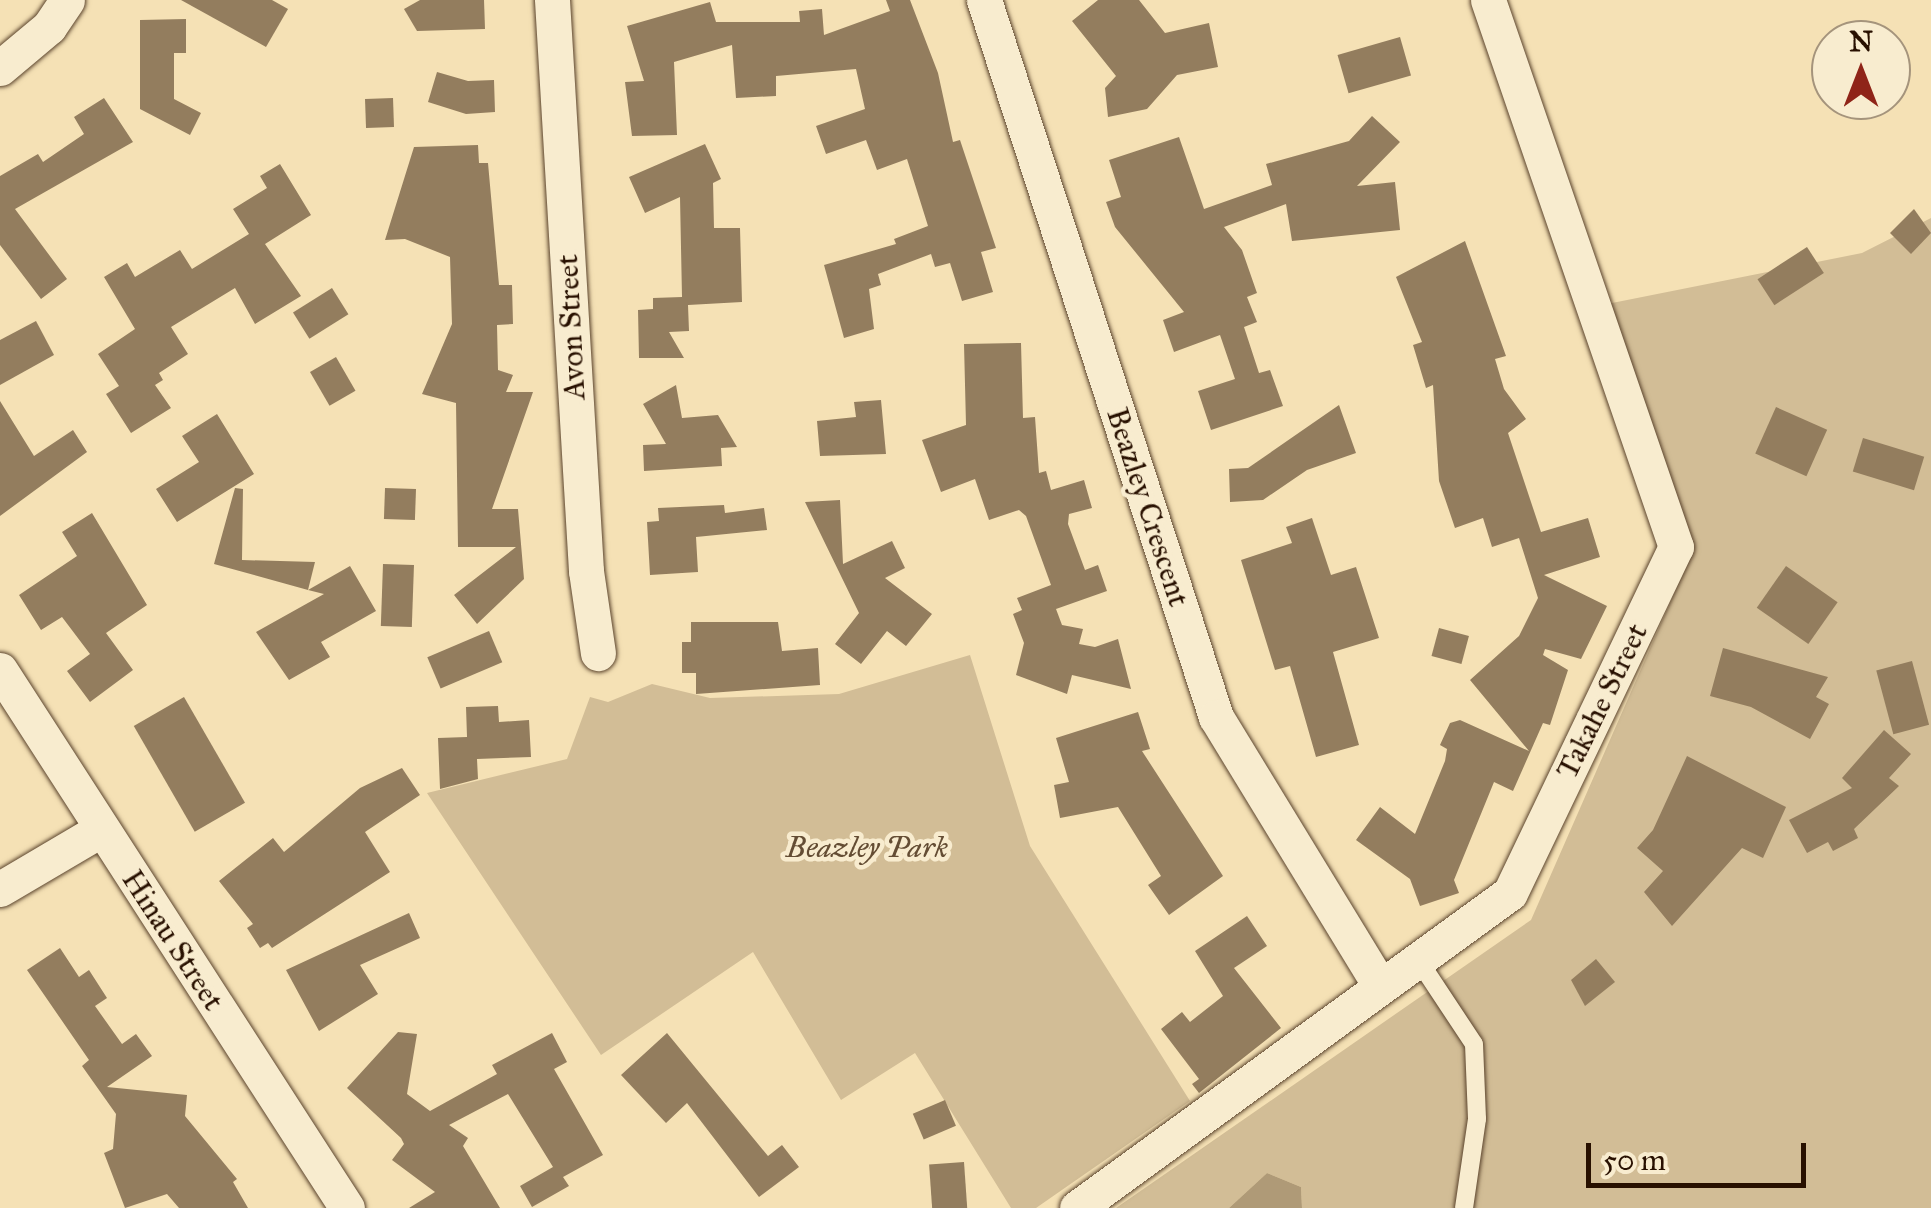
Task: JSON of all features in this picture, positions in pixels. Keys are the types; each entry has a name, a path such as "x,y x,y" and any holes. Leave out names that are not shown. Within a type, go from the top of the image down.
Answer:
{"street":[{"path":"0,68 49,27 67,0"},
{"name":"Avon Street","path":"552,0 586,571 598,654"},
{"name":"Beazley Crescent","path":"984,0 1216,717 1379,984"},
{"name":"Takahe Street","path":"1077,1208 1510,892 1676,547 1488,0"},
{"name":"Hinau Street","path":"0,670 347,1208"},
{"path":"0,890 102,829"}],"lane":[{"path":"1417,958 1474,1044 1477,1118 1464,1208"}],"green space":[{"path":"1931,218 1931,1208 1302,1208 1301,1187 1267,1173 1229,1208 1116,1208 1531,920 1684,571 1597,306 1862,253"},
{"name":"Beazley Park","path":"970,655 1030,846 1190,1101 1036,1208 1011,1208 915,1053 841,1100 753,952 601,1055 427,793 567,759 590,697 608,702 652,684 710,698 839,694"}],"shaded area":[{"path":"1267,1173 1301,1187 1302,1208 1229,1208"}],"building":[{"path":"181,0 272,0 288,9 266,47"},
{"path":"420,0 484,0 485,29 417,31 404,9"},
{"path":"886,0 910,0 938,73 953,142 960,140 996,248 981,252 993,292 962,301 950,263 935,267 931,254 878,274 881,285 869,289 874,329 844,338 824,265 896,244 894,239 928,226 907,159 877,170 866,140 826,154 816,126 865,109 856,69 776,76 776,96 736,98 732,45 674,62 677,135 632,136 625,82 644,81 627,26 710,2 716,22 800,22 799,11 822,9 824,35 890,11"},
{"path":"1098,0 1139,0 1165,33 1209,23 1218,67 1177,75 1147,109 1108,117 1105,88 1116,76 1072,21"},
{"path":"186,19 186,53 174,53 174,99 201,113 190,135 140,109 140,20"},
{"path":"1400,37 1411,75 1349,93 1338,55"},
{"path":"437,72 468,81 494,80 495,112 466,114 428,102"},
{"path":"104,98 133,142 15,209 67,279 41,299 0,245 0,176 38,154 43,162 84,134 74,117"},
{"path":"393,98 394,127 366,128 365,99"},
{"path":"1372,116 1400,142 1357,186 1395,182 1400,230 1292,241 1286,204 1224,227 1242,250 1257,293 1247,297 1257,322 1244,327 1259,373 1270,370 1283,406 1211,430 1198,391 1235,379 1220,335 1174,352 1163,320 1184,312 1115,227 1106,202 1121,197 1109,160 1179,137 1204,209 1272,185 1266,164 1349,141"},
{"path":"705,144 721,179 713,183 714,228 740,228 742,302 688,305 689,331 669,332 684,358 639,358 638,310 653,309 653,298 682,297 680,197 645,213 629,177"},
{"path":"478,145 479,163 488,163 499,285 512,285 513,324 497,325 498,370 513,375 506,392 533,392 492,509 518,509 524,579 477,624 454,595 516,547 458,547 456,403 422,394 452,324 450,257 405,239 385,240 414,147"},
{"path":"280,164 311,215 265,244 301,296 255,324 235,288 171,327 188,354 159,373 163,380 155,385 171,408 131,433 106,394 119,386 98,354 135,329 104,277 127,263 135,277 180,250 192,269 249,234 233,209 267,188 260,176"},
{"path":"1914,209 1931,233 1911,254 1890,233"},
{"path":"1465,241 1506,356 1495,359 1504,389 1526,419 1508,433 1541,532 1588,518 1600,557 1544,575 1607,606 1581,659 1545,649 1543,655 1568,670 1550,725 1543,723 1513,791 1494,782 1454,880 1459,893 1420,906 1410,879 1356,840 1380,807 1415,834 1445,761 1447,749 1440,745 1450,723 1460,720 1529,751 1470,680 1519,636 1538,598 1519,538 1492,547 1483,518 1455,528 1439,481 1433,385 1426,388 1413,345 1422,342 1396,277"},
{"path":"1807,247 1824,273 1774,305 1758,279"},
{"path":"332,288 348,314 309,339 293,312"},
{"path":"36,321 54,355 0,385 0,340"},
{"path":"1021,343 1023,418 1035,417 1039,473 1046,471 1051,490 1084,480 1092,508 1069,514 1068,524 1085,570 1098,565 1107,591 1056,609 1062,625 1083,629 1079,644 1095,647 1118,639 1131,689 1072,675 1067,694 1016,675 1024,643 1013,614 1022,610 1017,598 1051,585 1026,516 1019,510 989,520 975,479 941,492 922,440 966,425 964,344"},
{"path":"336,357 356,391 330,406 310,372"},
{"path":"676,385 682,418 718,415 737,447 721,448 722,466 644,471 643,445 666,444 643,404"},
{"path":"881,400 886,454 820,456 817,421 856,417 854,402"},
{"path":"0,401 34,456 73,430 87,452 0,516"},
{"path":"1339,405 1356,453 1307,470 1263,500 1230,502 1229,469 1248,468"},
{"path":"1776,407 1827,430 1806,476 1755,454"},
{"path":"217,414 254,474 177,522 156,489 199,462 182,436"},
{"path":"1863,438 1924,457 1914,490 1853,471"},
{"path":"235,488 243,489 242,560 315,562 308,590 214,564"},
{"path":"385,488 416,489 415,520 384,519"},
{"path":"840,500 843,564 892,541 905,568 885,578 932,614 906,646 887,631 861,664 835,644 859,613 805,502"},
{"path":"724,505 725,513 764,508 767,530 696,537 698,572 650,575 647,522 659,521 658,508"},
{"path":"92,513 147,605 106,633 133,670 90,702 67,671 90,654 62,617 41,630 19,595 77,556 62,532"},
{"path":"1312,518 1331,575 1356,567 1379,638 1333,652 1359,745 1316,757 1290,666 1275,670 1241,560 1292,543 1286,527"},
{"path":"383,564 414,565 412,627 381,626"},
{"path":"350,566 376,611 321,642 330,657 289,680 256,632 324,594 308,590"},
{"path":"1786,566 1838,602 1808,644 1757,608"},
{"path":"691,622 778,622 782,651 818,648 820,685 696,694 696,673 682,673 682,642 691,642"},
{"path":"1439,628 1469,636 1461,664 1431,656"},
{"path":"489,631 502,662 441,688 427,657"},
{"path":"1723,648 1828,677 1816,697 1829,704 1810,739 1751,707 1710,696"},
{"path":"1912,661 1929,725 1893,734 1876,671"},
{"path":"184,697 245,803 195,832 134,726"},
{"path":"498,706 499,722 529,720 531,757 477,759 478,779 440,789 438,738 467,737 466,707"},
{"path":"1138,712 1150,749 1142,751 1223,876 1169,915 1148,885 1161,876 1118,807 1060,818 1054,785 1069,782 1056,738"},
{"path":"1884,730 1911,754 1889,778 1899,786 1854,829 1858,838 1833,851 1828,842 1807,853 1789,820 1852,788 1842,778"},
{"path":"1687,756 1786,807 1763,858 1742,848 1672,926 1644,892 1663,871 1637,848 1653,830"},
{"path":"402,768 420,795 365,832 390,872 272,948 268,943 260,948 247,928 253,924 219,881 273,838 284,852 360,788"},
{"path":"409,913 420,938 360,965 378,994 319,1031 286,970"},
{"path":"1247,916 1267,946 1234,968 1281,1028 1199,1093 1192,1084 1199,1079 1161,1029 1182,1012 1190,1022 1223,996 1195,951"},
{"path":"60,948 79,977 89,970 107,998 95,1006 122,1044 136,1034 152,1056 107,1087 187,1095 185,1116 237,1179 233,1182 248,1208 179,1208 167,1194 125,1208 104,1153 113,1149 116,1114 82,1066 89,1060 27,970"},
{"path":"1596,959 1615,982 1585,1006 1571,980"},
{"path":"398,1032 417,1034 407,1094 430,1111 497,1074 492,1065 552,1033 567,1062 554,1069 603,1155 563,1177 569,1186 532,1207 520,1186 553,1167 508,1094 449,1125 468,1138 463,1146 500,1208 409,1208 435,1192 392,1160 404,1144 401,1138 347,1088"},
{"path":"667,1033 768,1156 782,1145 799,1167 759,1197 687,1103 666,1123 621,1075"},
{"path":"945,1100 956,1126 924,1139 913,1114"},
{"path":"964,1162 967,1208 932,1208 929,1164"}]}
